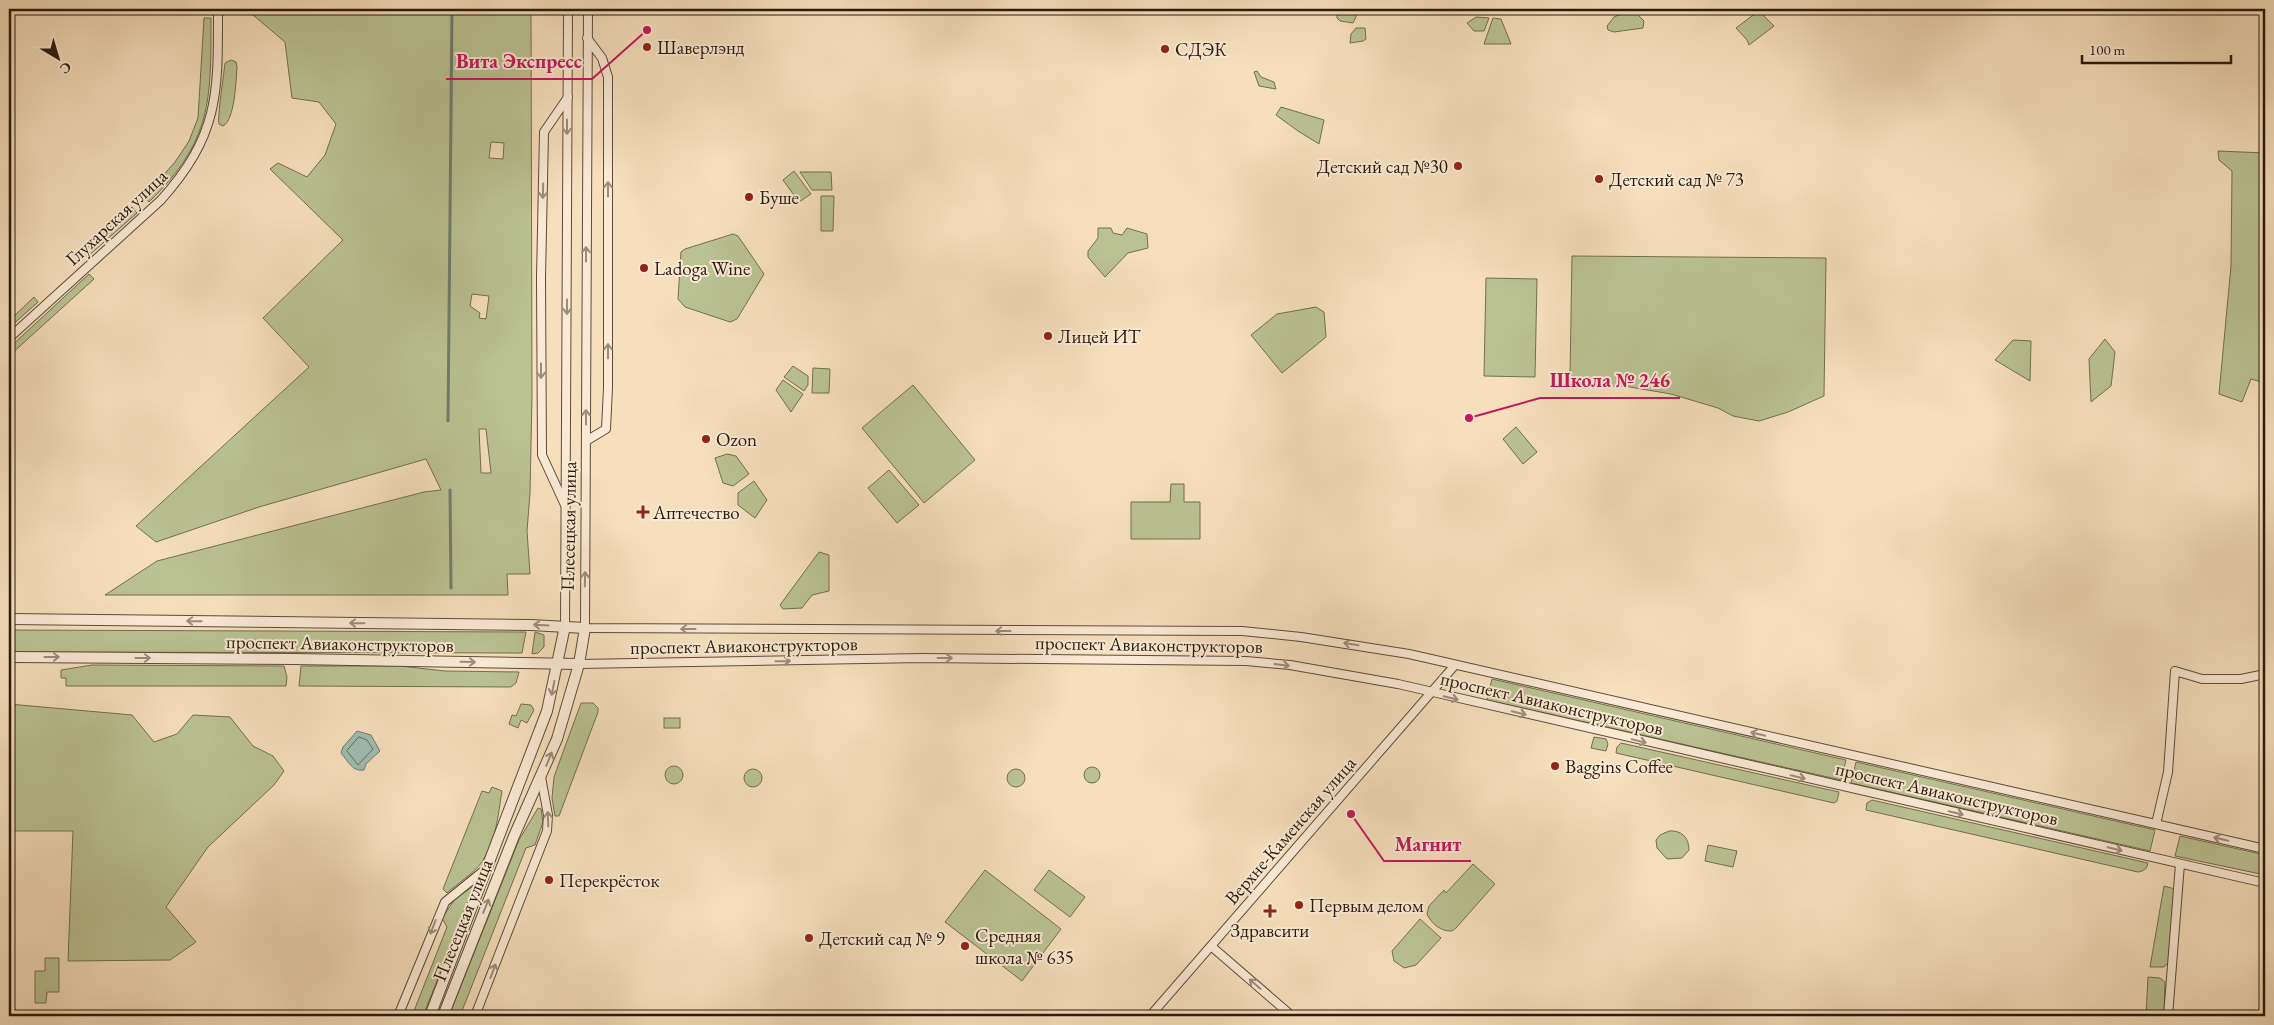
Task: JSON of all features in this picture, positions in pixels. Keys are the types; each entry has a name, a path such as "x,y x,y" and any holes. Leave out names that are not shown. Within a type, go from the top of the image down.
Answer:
{"street":[{"name":"Глухарская улица","path":"9,338 161,200 179,180 195,157 205,135 216,94 218,9"},
{"name":"Плесецкая улица","path":"430,1016 489,867 547,711 565,626 568,9"},
{"name":"Плесецкая улица","path":"443,1016 514,836 560,731 579,664 585,628 588,9"},
{"path":"586,441 606,429 608,278 608,77 602,58 588,38"},
{"path":"566,506 542,455 541,278 544,132 568,97"},
{"name":"проспект Авиаконструкторов","path":"9,619 565,626 585,628 1242,631 1334,641 1409,654 2265,849"},
{"name":"проспект Авиаконструкторов","path":"9,657 304,659 557,665 923,658 1246,660 1382,681 2265,883"},
{"name":"Верхне-Каменская улица","path":"1150,1016 1455,665"},
{"path":"2156,824 2168,772 2175,671 2202,678 2242,679 2265,674"},
{"path":"475,1016 547,831 548,815 541,777"},
{"path":"2168,1016 2180,864"},
{"path":"398,1016 445,902 489,867"},
{"path":"1210,946 1292,1016"}],"green space":[{"path":"252,9 531,9 532,397 530,493 527,531 530,574 507,574 508,595 105,595 157,561 424,492 441,490 426,459 259,507 156,542 136,526 309,367 263,318 343,240 270,169 278,163 307,177 325,155 336,124 319,102 292,98 285,42 253,15","holes":["491,142 504,143 503,159 489,158","472,294 489,296 486,319 479,318 480,313 470,306","479,429 486,429 491,473 481,473"]},
{"path":"1337,9 1355,9 1356,17 1353,23 1340,21 1337,18"},
{"path":"1761,9 1765,14 1764,16 1774,26 1749,45 1736,28"},
{"path":"1628,11 1637,14 1644,21 1643,28 1614,32 1608,30 1607,26 1614,17"},
{"path":"1476,17 1489,18 1484,31 1474,31 1467,23"},
{"path":"204,18 211,18 211,47 208,97 204,118 196,139 185,159 170,180 149,202 144,197 175,162 189,141 198,118"},
{"path":"1493,18 1501,19 1511,44 1484,44"},
{"path":"1356,28 1365,28 1366,39 1350,43 1351,34"},
{"path":"231,60 236,62 237,67 235,90 230,116 223,126 219,124 221,95 225,63"},
{"path":"1257,71 1261,77 1274,82 1276,89 1259,86 1254,72"},
{"path":"1281,107 1324,120 1319,144 1276,115"},
{"path":"2218,151 2265,153 2265,383 2251,379 2242,402 2219,394 2231,266 2232,171 2219,160"},
{"path":"794,171 811,194 799,202 783,180"},
{"path":"800,172 831,172 832,190 812,190"},
{"path":"821,196 834,196 833,231 821,231"},
{"path":"132,207 137,213 87,257 84,251"},
{"path":"1098,228 1111,228 1113,233 1122,235 1127,228 1147,234 1148,248 1128,253 1105,277 1088,257 1088,251 1098,238"},
{"path":"733,234 738,236 764,274 737,319 730,322 685,307 678,299 681,252 685,249"},
{"path":"1572,256 1826,258 1824,396 1788,412 1759,421 1733,416 1718,408 1671,394 1624,386 1583,386 1570,376"},
{"path":"89,274 94,279 9,356 9,348"},
{"path":"1486,278 1537,279 1535,377 1484,376"},
{"path":"34,297 38,302 10,327 9,321"},
{"path":"1316,307 1324,312 1326,337 1282,373 1251,335 1277,314"},
{"path":"2105,339 2115,352 2111,386 2091,402 2089,359"},
{"path":"2013,340 2031,341 2030,381 1995,360"},
{"path":"793,366 808,376 808,385 804,391 784,377"},
{"path":"813,368 830,369 829,393 812,393"},
{"path":"783,380 803,394 791,412 776,390"},
{"path":"913,385 975,460 924,503 862,428"},
{"path":"1516,427 1537,452 1523,464 1503,439"},
{"path":"727,454 736,456 749,474 733,486 723,483 715,458"},
{"path":"889,470 919,505 897,523 868,488"},
{"path":"754,481 767,500 755,518 738,505 738,493"},
{"path":"1171,484 1184,484 1184,502 1200,502 1200,539 1131,539 1131,502 1170,502"},
{"path":"819,552 829,555 829,591 812,595 802,608 783,609 780,605"},
{"path":"9,630 526,632 522,653 9,652"},
{"path":"535,632 544,635 544,647 538,653 532,654"},
{"path":"92,665 284,666 287,677 286,686 66,686 66,678 61,678 61,670"},
{"path":"301,666 400,666 445,671 519,672 516,683 511,687 299,686"},
{"path":"1492,679 1846,760 1841,780 1487,700"},
{"path":"581,703 593,703 598,708 598,712 559,816 555,816 552,798 554,777"},
{"path":"9,704 132,715 154,742 177,734 193,715 230,717 253,746 273,756 284,771 274,785 208,847 166,907 196,942 170,960 68,961 73,831 9,831"},
{"path":"521,704 531,705 534,710 527,723 521,720 518,728 509,724 512,715 516,716"},
{"path":"664,718 680,718 680,728 664,728"},
{"path":"1594,737 1606,739 1608,744 1606,751 1591,748"},
{"path":"1621,743 1839,792 1837,801 1834,803 1616,753 1617,747"},
{"path":"1856,762 2155,830 2150,851 1851,783"},
{"path":"674,766 680,769 683,775 680,781 674,784 668,781 665,775 668,769"},
{"path":"1092,767 1098,769 1100,775 1098,781 1092,783 1086,781 1084,775 1086,769"},
{"path":"753,769 759,772 762,778 759,784 753,787 747,784 744,778 747,772"},
{"path":"1016,769 1022,772 1025,778 1022,784 1016,787 1010,784 1007,778 1010,772"},
{"path":"492,787 502,791 496,828 487,854 470,874 447,893 443,889 482,791 489,793"},
{"path":"1872,800 2148,863 2148,865 2145,869 2138,872 1866,810 1867,803"},
{"path":"538,808 541,809 543,822 535,845 526,848 460,1016 449,1016 519,840"},
{"path":"1669,831 1681,833 1688,841 1689,850 1682,858 1667,859 1657,848 1656,840 1660,835"},
{"path":"2180,836 2265,855 2265,875 2175,856"},
{"path":"1708,845 1737,851 1733,867 1705,861"},
{"path":"1473,864 1495,884 1456,928 1448,931 1440,928 1431,921 1427,914 1429,906 1444,890 1446,893"},
{"path":"985,870 1061,929 1022,981 945,922"},
{"path":"1049,870 1085,897 1070,917 1034,890"},
{"path":"473,886 474,888 423,1016 412,1016 447,927 442,918 455,899"},
{"path":"2164,886 2175,889 2169,962 2164,967 2150,967"},
{"path":"1420,919 1441,938 1416,965 1404,968 1394,961 1392,951"},
{"path":"45,958 59,958 59,992 47,992 46,1003 35,1003 35,971 45,971"},
{"path":"2148,977 2160,978 2165,982 2164,1016 2146,1016"}],"water":[{"path":"357,731 371,735 380,751 366,764 364,770 353,768 341,753 343,747"}],"waterway":[{"path":"448,421 452,9"},
{"path":"450,490 451,588"}],"place":[{"name":"Вита Экспресс","path":"647,30"},
{"name":"Шаверлэнд","path":"647,47"},
{"name":"СДЭК","path":"1165,49"},
{"name":"Детский сад №30","path":"1458,166"},
{"name":"Детский сад № 73","path":"1599,179"},
{"name":"Буше","path":"749,197"},
{"name":"Ladoga Wine","path":"644,268"},
{"name":"Лицей ИТ","path":"1048,336"},
{"name":"Школа № 246","path":"1469,418"},
{"name":"Ozon","path":"706,439"},
{"name":"Аптечество","path":"643,512"},
{"name":"Baggins Coffee","path":"1555,766"},
{"name":"Магнит","path":"1351,814"},
{"name":"Перекрёсток","path":"549,880"},
{"name":"Первым делом","path":"1299,905"},
{"name":"Здравсити","path":"1270,911"},
{"name":"Детский сад № 9","path":"809,938"},
{"name":"Средняя школа № 635","path":"965,946"}]}
